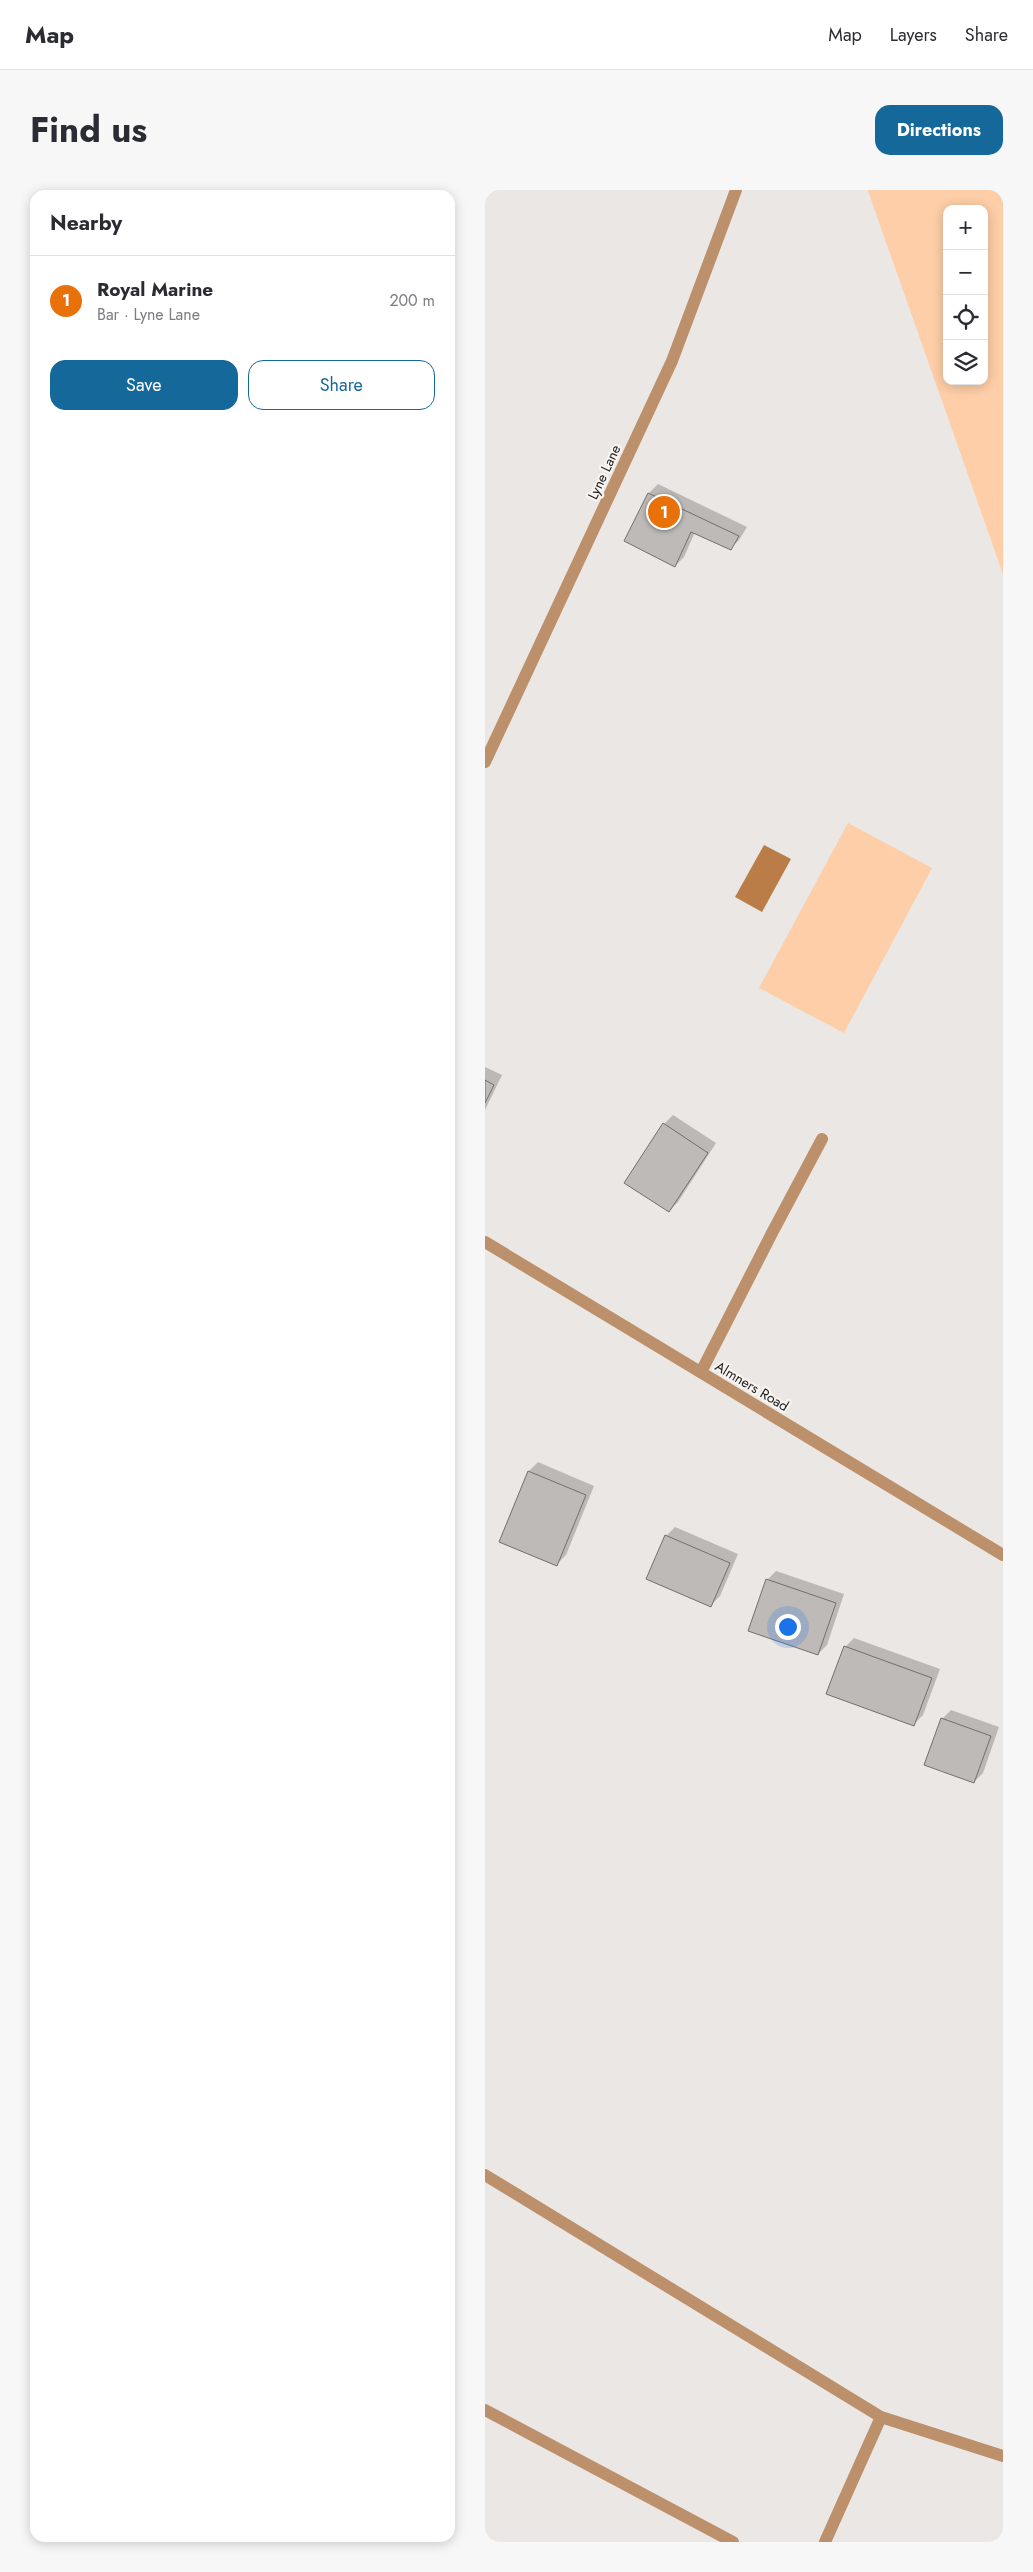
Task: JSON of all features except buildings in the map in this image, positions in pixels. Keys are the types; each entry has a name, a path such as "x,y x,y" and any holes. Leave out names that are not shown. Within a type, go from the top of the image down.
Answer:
{"street":[{"name":"Lyne Lane","path":"485,762 672,361 736,190"},
{"path":"701,1372 822,1139"},
{"name":"Almners Road","path":"485,1242 1003,1555"},
{"path":"485,2175 881,2417 1003,2456"},
{"path":"485,2410 733,2542"},
{"path":"825,2542 881,2417"}],"shaded area":[{"path":"868,190 1003,190 1003,574"},
{"path":"848,823 932,868 844,1033 759,988"},
{"path":"764,845 791,859 762,912 735,897"}],"place":[{"name":"Royal Marine","path":"664,512"}]}
